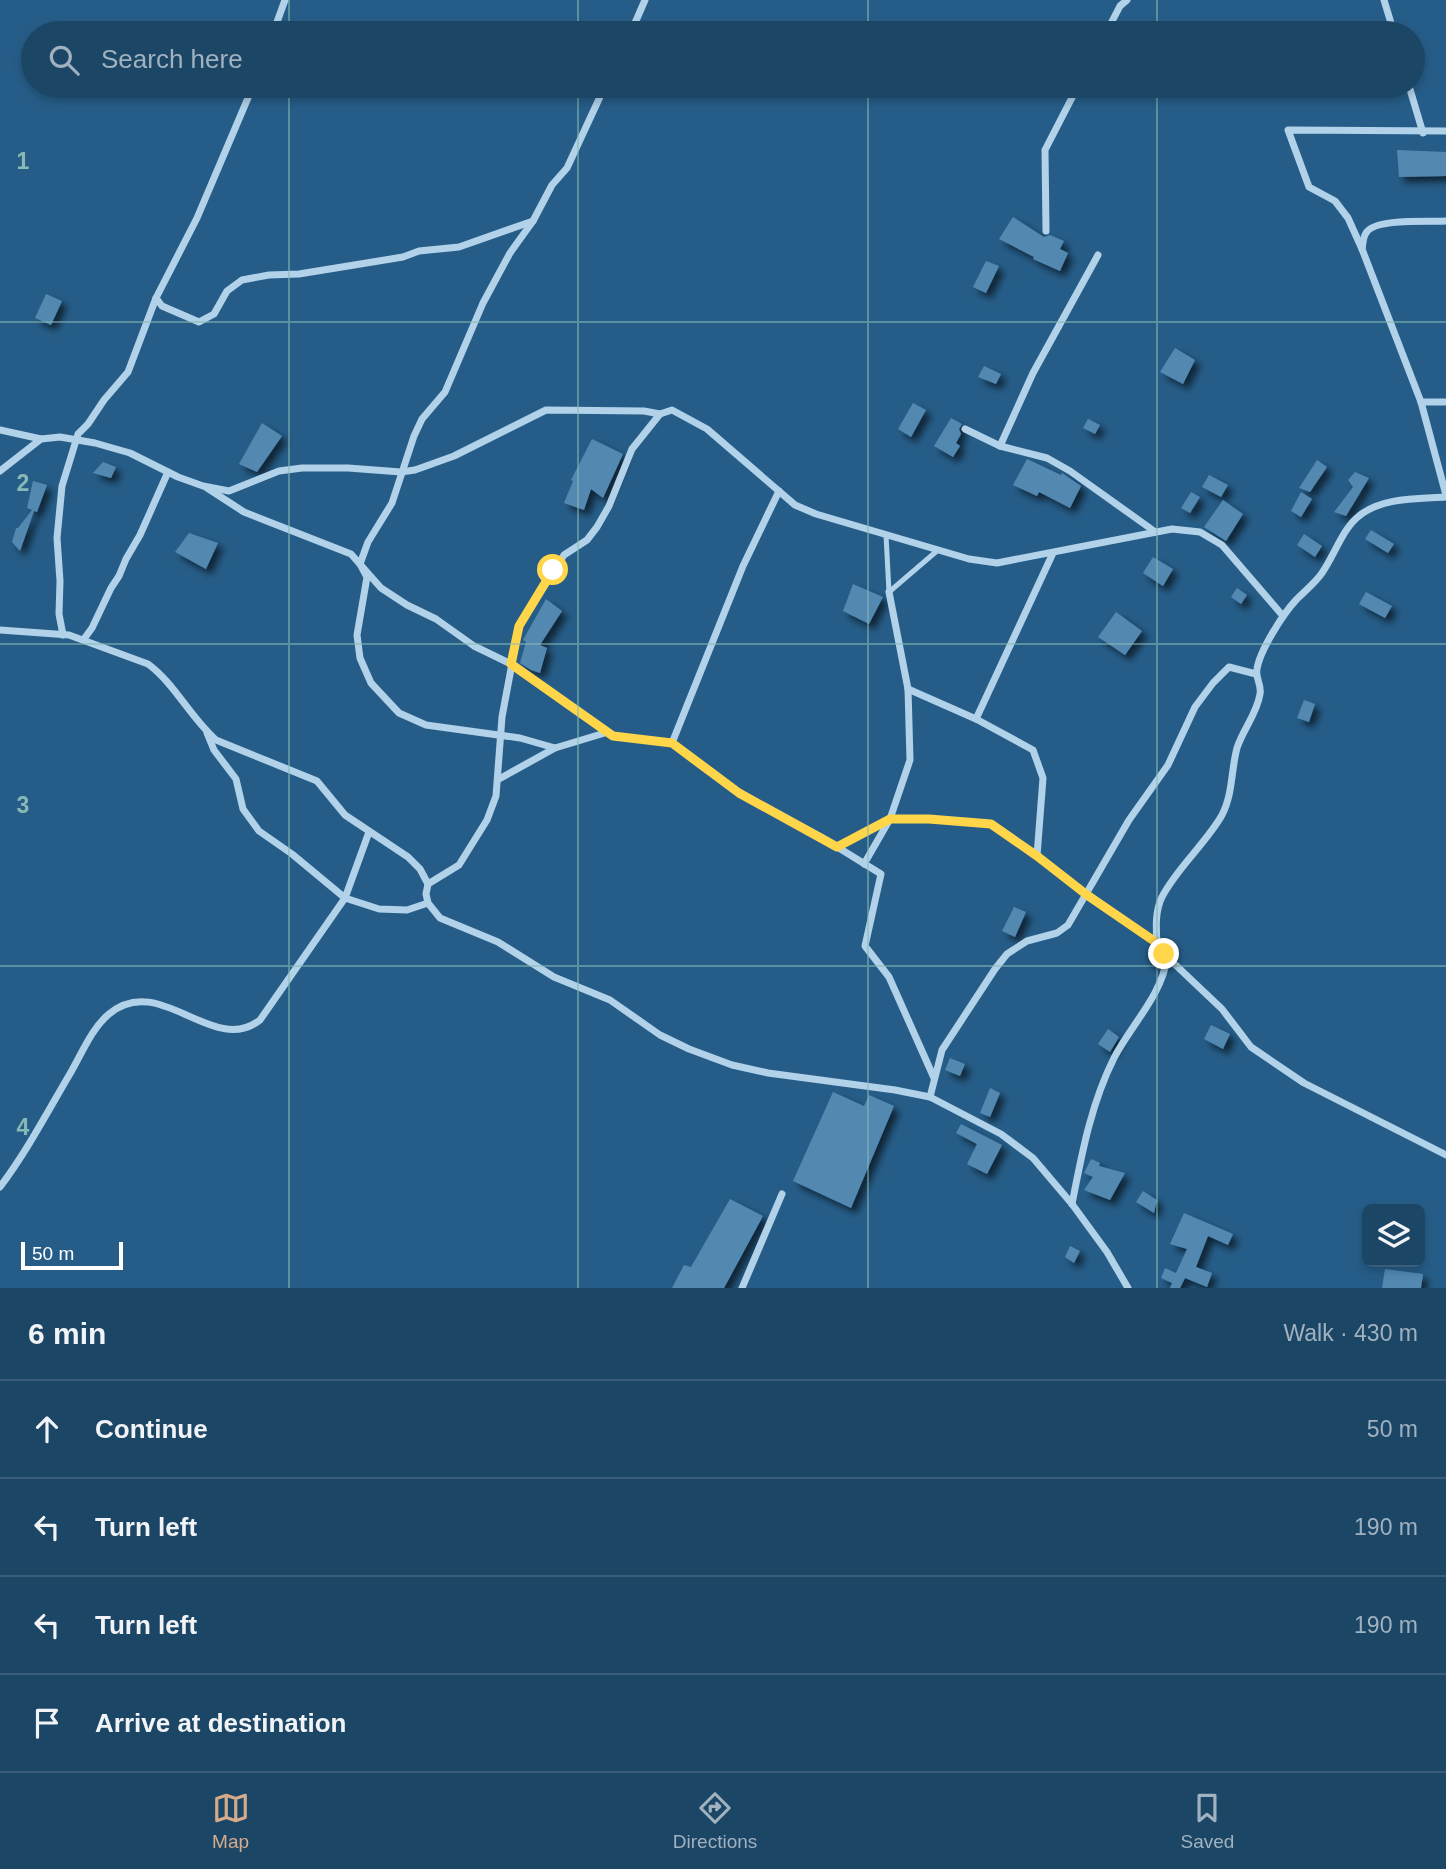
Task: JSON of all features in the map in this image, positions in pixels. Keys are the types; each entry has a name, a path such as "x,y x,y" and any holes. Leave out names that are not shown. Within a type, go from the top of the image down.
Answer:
{"street":[{"path":"277,21 285,0"},
{"path":"636,21 645,0"},
{"path":"1112,21 1120,6 1128,0"},
{"path":"1384,0 1390,21"},
{"path":"63,635 59,614 57,538 62,486 78,434 128,372 156,298 197,218 248,98"},
{"path":"360,565 368,542 392,503 409,446 422,419 445,392 483,303 510,253 533,221 552,186 567,168 599,98"},
{"path":"1046,231 1045,150 1073,98"},
{"path":"1413,98 1423,133"},
{"path":"1157,943 1156,921 1162,897 1222,816 1228,800 1237,748 1259,699 1261,689 1256,674 1257,666 1283,616 1320,577 1348,528 1359,515 1375,506 1396,501 1446,496 1421,402 1362,249 1348,218 1335,201 1309,187 1288,130 1423,133 1446,131"},
{"path":"156,298 162,306 199,322 214,314 227,291 242,280 269,275 299,274 403,257 441,247 459,247 533,221"},
{"path":"1362,249 1364,234 1371,226 1446,221"},
{"path":"1000,446 1033,373 1098,255"},
{"path":"1421,402 1446,402"},
{"path":"0,430 41,439 60,437 78,440 131,453 204,486 229,491 279,471 348,468 401,472 438,463 546,410 643,411 660,414 672,410 707,429 795,505 816,514 969,559 997,563 1172,528 1200,532 1222,545 1283,616"},
{"path":"428,884 459,864 473,846 496,796 501,737 519,626 564,555 587,540 597,527 609,506 632,449 660,414"},
{"path":"965,429 1000,446 1047,458 1070,471 1154,531"},
{"path":"0,471 41,439"},
{"path":"84,639 140,536 168,472"},
{"path":"204,486 244,512 351,555 381,588 436,619 474,646 511,664 613,736 672,743 739,793 881,874 865,946 889,977 934,1078"},
{"path":"226,501 229,491"},
{"path":"672,743 743,566 779,491"},
{"path":"976,719 1053,553"},
{"path":"360,565 368,577 357,635 360,657 371,683 399,713 426,725 520,738 555,748"},
{"path":"864,864 890,819 910,760 908,689 889,592"},
{"path":"0,630 84,639 135,658 158,671 216,740 317,781 345,815 408,857 425,875 428,903 440,918 498,942 554,977 604,997 624,1008 660,1035 732,1065 768,1073 930,1097 1017,1144 1033,1158 1072,1204 1107,1252 1128,1288"},
{"path":"930,1097 942,1050 1007,954 1027,941 1057,933 1068,925 1129,820 1168,765 1189,718 1213,682 1229,667 1256,674"},
{"path":"908,689 976,719 1033,750 1043,778 1037,856"},
{"path":"206,731 214,750 236,779 243,808 259,831 302,861 345,898 379,909 407,910 428,903"},
{"path":"499,779 555,748 608,732"},
{"path":"837,847 890,819 991,824 1157,943 1167,958 1222,1009 1251,1047 1304,1083 1446,1155"},
{"path":"0,1187 19,1161 92,1036 109,1014 129,1003 147,1002 162,1004 233,1032 249,1029 260,1020 345,898 369,831"},
{"path":"1072,1204 1094,1105 1115,1055 1165,976 1167,958"},
{"path":"1165,976 1182,971"},
{"path":"742,1288 782,1194"}],"lane":[{"path":"886,535 889,592"},
{"path":"889,592 938,550"}],"building":[{"path":"1397,150 1446,152 1446,176 1399,177"},
{"path":"1013,217 1044,237 1050,235 1064,241 1060,249 1068,253 1060,271 999,239"},
{"path":"986,261 999,266 986,293 973,287"},
{"path":"46,294 62,301 51,325 35,318"},
{"path":"1175,348 1195,360 1183,384 1160,372"},
{"path":"984,366 1001,374 996,384 978,377"},
{"path":"913,403 926,410 911,437 898,429"},
{"path":"951,418 962,424 956,443 960,446 953,457 934,446"},
{"path":"1088,419 1100,425 1095,434 1083,428"},
{"path":"262,423 282,436 257,472 239,464"},
{"path":"592,439 623,454 603,498 591,489 584,510 564,503 573,481 571,480"},
{"path":"1027,459 1061,475 1062,473 1081,486 1070,508 1039,492 1037,496 1013,485"},
{"path":"1317,460 1327,467 1310,492 1299,488"},
{"path":"103,462 116,467 111,478 93,473"},
{"path":"1355,472 1369,478 1346,516 1334,512 1353,487 1348,480"},
{"path":"1209,475 1228,485 1221,497 1202,487"},
{"path":"33,481 47,485 37,512 34,511 20,551 12,542 16,528 32,510 27,508"},
{"path":"1191,492 1200,497 1190,513 1181,508"},
{"path":"1301,492 1312,499 1301,517 1291,511"},
{"path":"1223,500 1243,514 1226,541 1204,527"},
{"path":"1371,530 1394,544 1388,553 1365,539"},
{"path":"189,533 218,543 206,569 175,552"},
{"path":"1304,534 1322,546 1315,557 1297,545"},
{"path":"1153,557 1173,569 1163,586 1143,573"},
{"path":"853,584 883,597 869,624 843,611"},
{"path":"1237,588 1247,595 1241,604 1231,597"},
{"path":"1366,592 1392,606 1385,618 1359,604"},
{"path":"546,599 562,611 540,645 547,648 540,673 520,663 526,642 523,640"},
{"path":"1116,612 1142,631 1125,655 1098,637"},
{"path":"1304,700 1315,704 1309,722 1297,718"},
{"path":"1014,907 1026,912 1015,937 1002,931"},
{"path":"1211,1025 1230,1034 1223,1049 1204,1039"},
{"path":"1108,1029 1119,1037 1110,1052 1098,1044"},
{"path":"950,1058 965,1064 960,1076 945,1070"},
{"path":"990,1088 1000,1093 990,1117 980,1113"},
{"path":"833,1092 864,1106 869,1095 894,1106 851,1208 793,1181"},
{"path":"961,1124 1002,1145 987,1174 967,1164 977,1144 956,1133"},
{"path":"1091,1159 1100,1163 1099,1166 1125,1173 1110,1200 1084,1190 1093,1177 1084,1173"},
{"path":"1143,1191 1157,1200 1154,1213 1136,1202"},
{"path":"730,1199 763,1216 724,1288 672,1288 684,1265 691,1267"},
{"path":"1184,1213 1233,1234 1228,1245 1208,1236 1196,1267 1212,1273 1207,1287 1185,1278 1180,1288 1170,1288 1172,1283 1161,1278 1165,1268 1176,1273 1187,1249 1170,1244"},
{"path":"1070,1246 1080,1251 1074,1263 1065,1257"},
{"path":"1385,1269 1423,1274 1421,1288 1382,1288"}],"route":[{"path":"553,570 519,626 511,664 613,736 672,743 739,793 837,847 890,819 991,824 1157,943 1164,954"}]}
